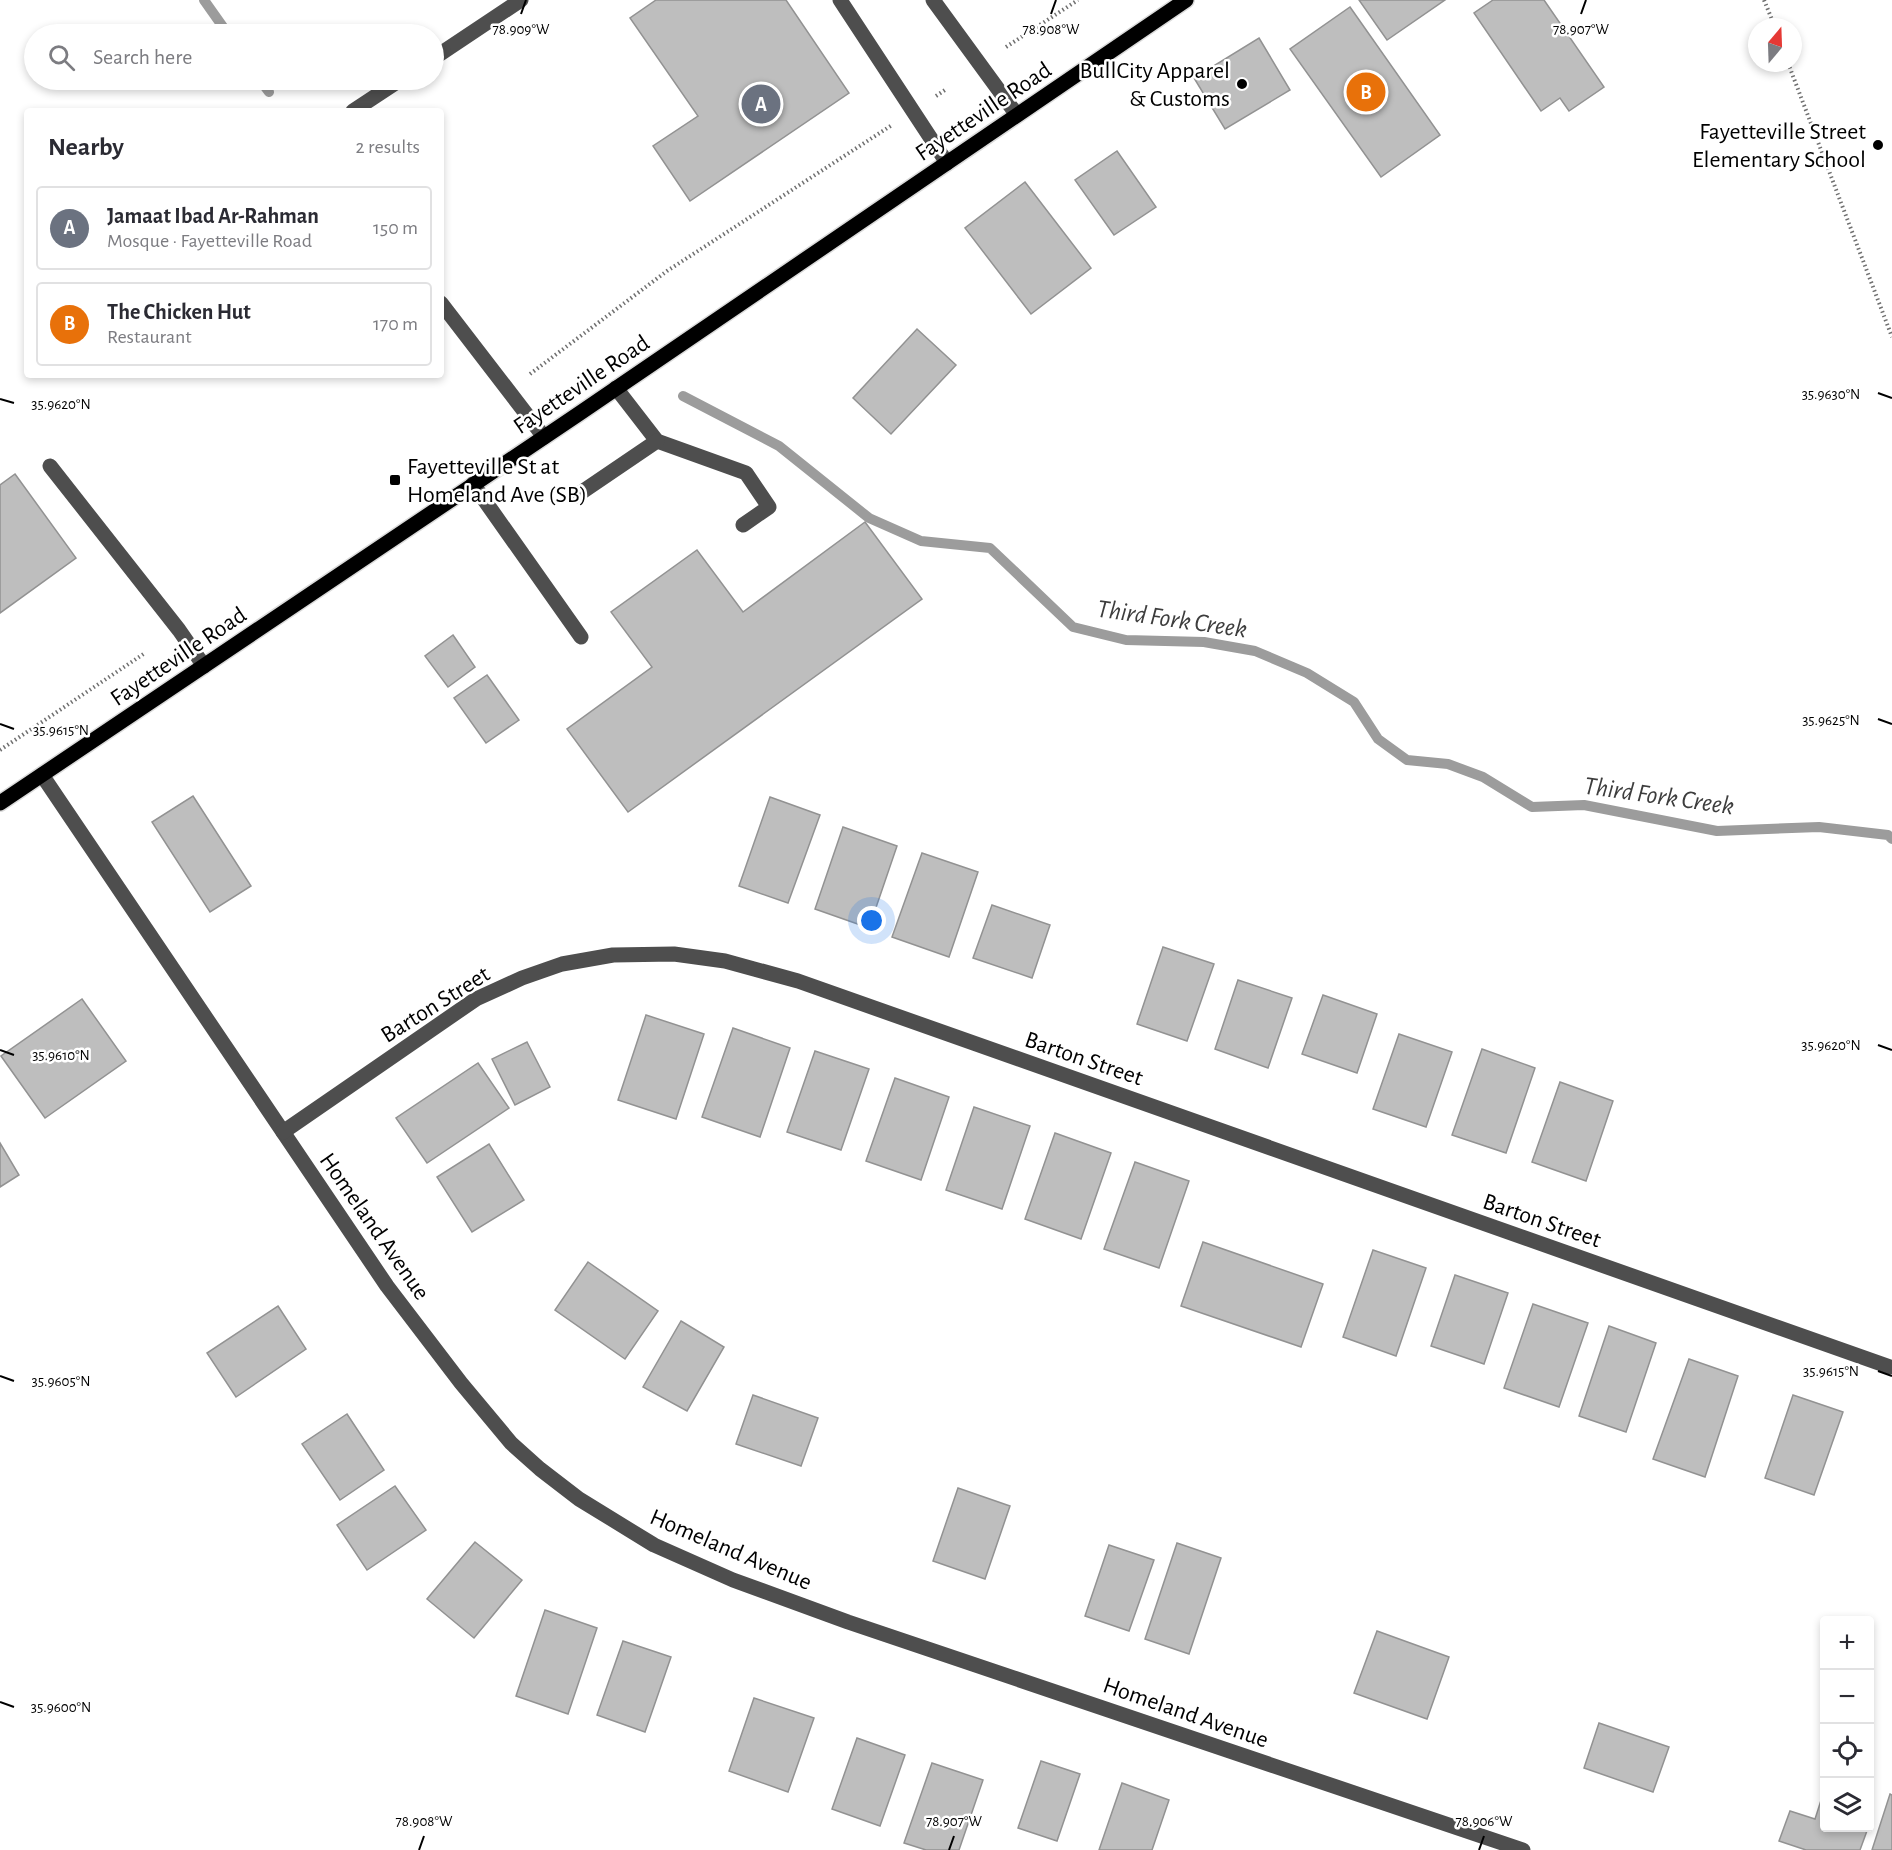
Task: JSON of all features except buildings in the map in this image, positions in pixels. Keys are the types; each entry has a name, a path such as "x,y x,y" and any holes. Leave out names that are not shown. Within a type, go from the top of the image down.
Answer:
{"main road":[{"name":"Fayetteville Road","path":"0,803 544,437 1186,0"}],"street":[{"path":"444,51 521,0"},
{"path":"840,0 947,163"},
{"path":"933,0 1017,115"},
{"path":"358,108 385,90"},
{"path":"444,307 544,437"},
{"path":"616,388 657,441 746,473 769,507 743,525"},
{"path":"576,496 657,441"},
{"path":"50,466 179,630 204,666"},
{"path":"473,484 581,637"},
{"name":"Homeland Avenue","path":"42,775 387,1286 461,1383 511,1443 579,1499 654,1545 733,1580 848,1622 1523,1850"},
{"name":"Barton Street","path":"283,1132 476,999 522,978 562,964 613,955 674,954 725,961 798,981 1890,1367"}],"path":[{"path":"1006,47 1078,0"},
{"path":"1764,0 1771,18"},
{"path":"1791,72 1892,337"},
{"path":"529,374 667,271 945,90"},
{"path":"0,750 145,653"}],"waterway":[{"name":"Third Fork Creek","path":"204,0 221,24"},
{"name":"Third Fork Creek","path":"683,396 779,446 869,518 921,541 990,548 1073,627 1126,640 1204,642 1255,651 1307,673 1354,702 1378,739 1407,760 1448,764 1483,777 1532,807 1584,805 1717,831 1819,827 1888,835 1892,839"}],"place":[{"name":"BullCity Apparel & Customs","path":"1242,84"},
{"name":"The Chicken Hut","path":"1366,92"},
{"name":"Jamaat Ibad Ar-Rahman","path":"761,104"},
{"name":"Fayetteville Street Elementary School","path":"1878,145"},
{"name":"Fayetteville St at Homeland Ave (SB)","path":"395,480"}]}
